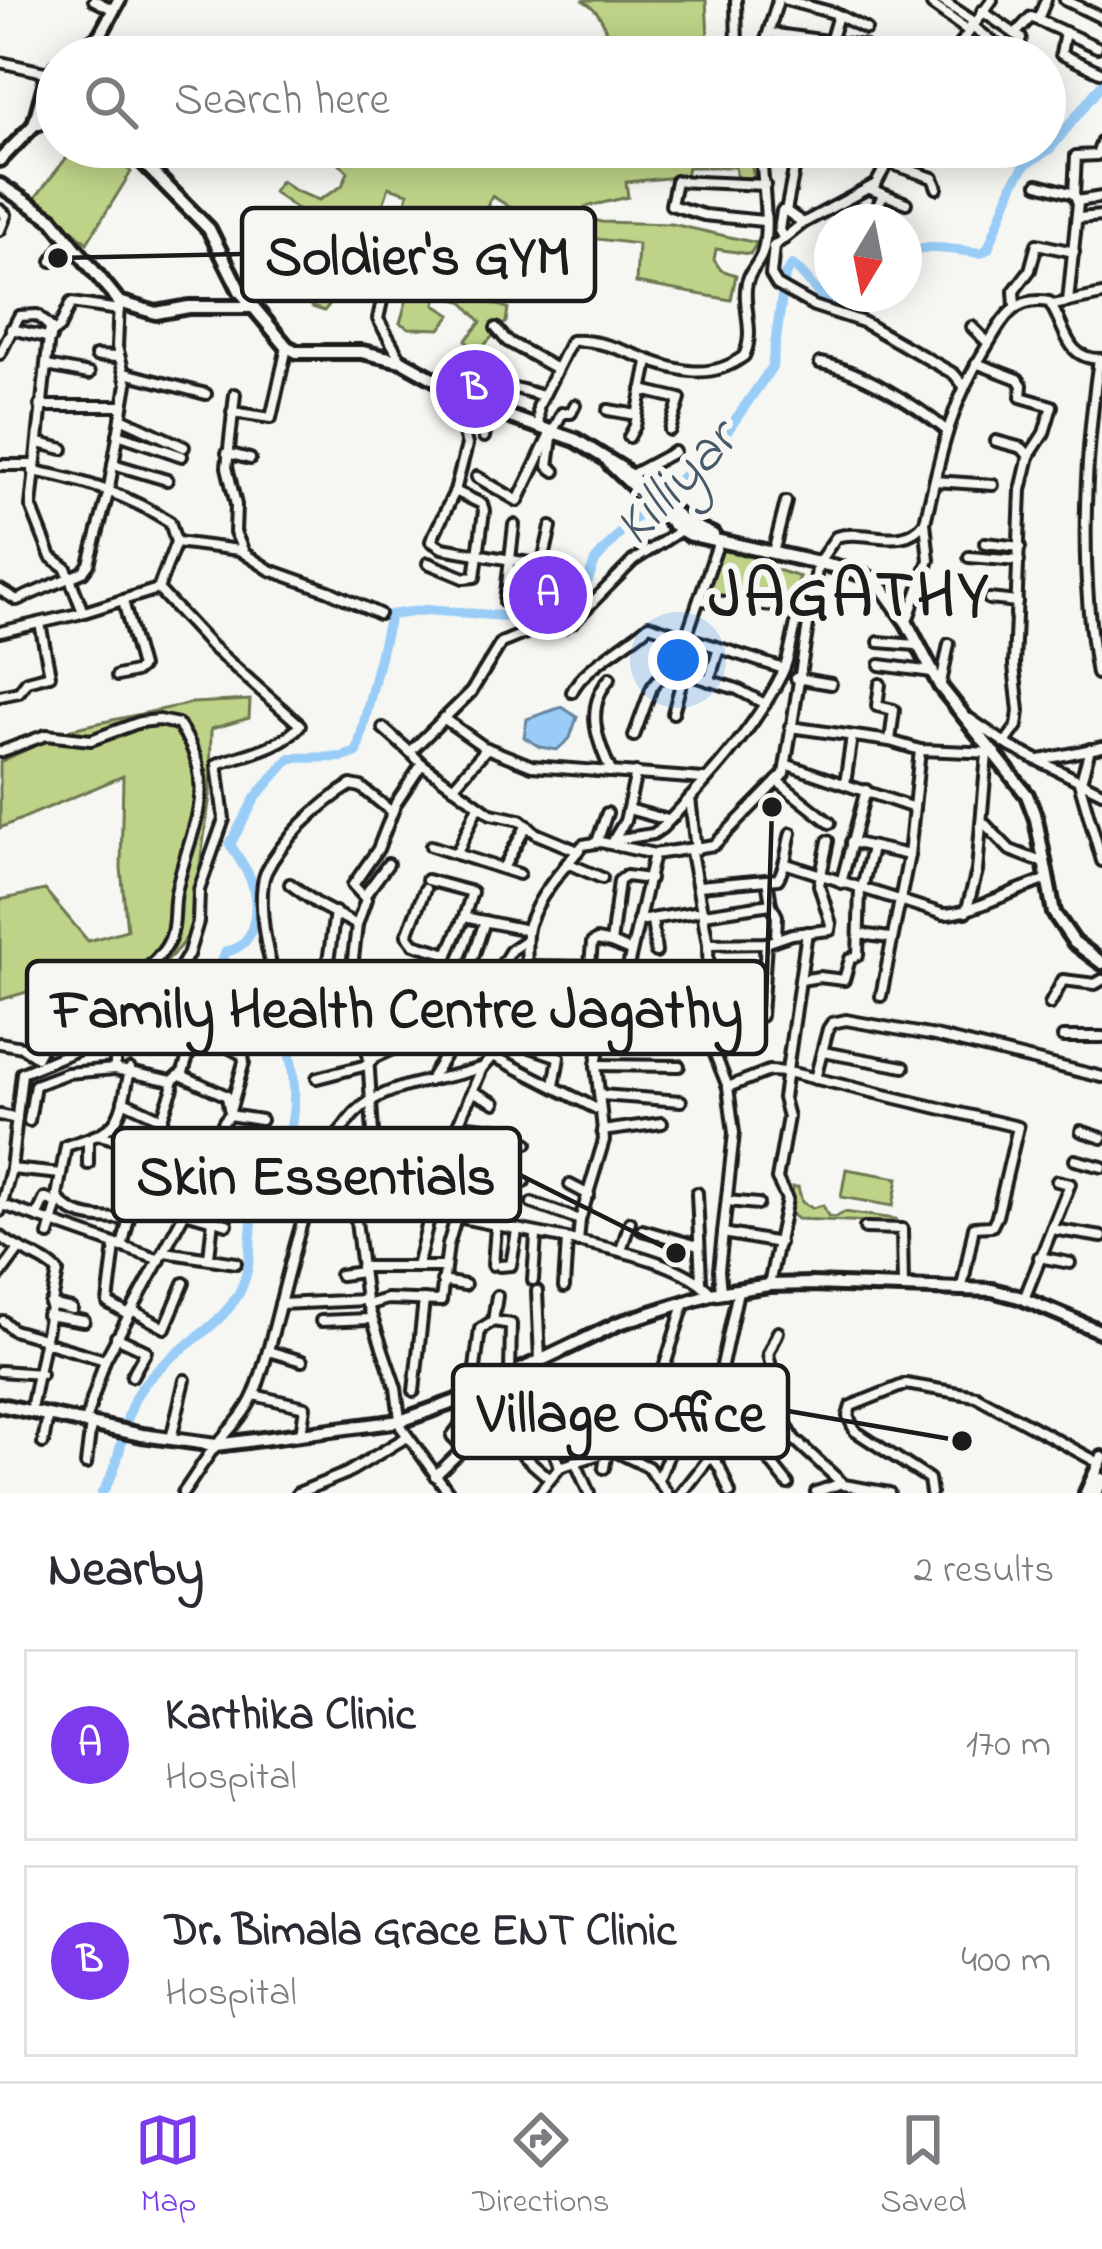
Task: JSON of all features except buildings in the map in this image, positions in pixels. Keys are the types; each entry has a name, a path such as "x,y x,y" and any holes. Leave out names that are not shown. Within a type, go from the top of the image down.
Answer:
{"main road":[{"path":"98,36 117,5"},
{"path":"1,156 36,119"},
{"path":"151,168 209,229 226,268 253,307 297,352 362,352 402,361 490,410 576,440 640,487 681,526 864,575 880,585 907,623 940,686 996,750 1027,795 1054,913 1074,943 1102,963"},
{"path":"0,185 52,219 119,306 156,313 253,307"},
{"path":"609,463 631,475 640,487"},
{"path":"0,1406 216,1444 400,1421 458,1403 510,1373 643,1314 716,1293 769,1285 992,1290 1024,1299 1099,1335"},
{"path":"1086,1493 1101,1461"},
{"path":"1096,1493 1102,1479"}],"street":[{"path":"94,0 117,5"},
{"path":"736,0 737,36"},
{"path":"768,36 782,0 866,28"},
{"path":"964,36 992,0"},
{"path":"1065,0 1102,19"},
{"path":"1038,19 1044,1"},
{"path":"936,2 984,36"},
{"path":"982,10 1018,36"},
{"path":"832,36 838,15"},
{"path":"1016,33 1025,20 1038,19 1097,46"},
{"path":"1064,36 1065,32"},
{"path":"769,33 789,36"},
{"path":"1066,56 1100,72"},
{"path":"0,62 36,67"},
{"path":"1068,302 1078,218 1076,156 1096,155 1102,141"},
{"path":"762,255 763,168"},
{"path":"555,471 548,466 548,429 536,416 571,341 593,339 648,362 686,371 706,371 744,356 750,339 746,288 752,267 803,223 869,188 884,168"},
{"path":"915,168 932,178 937,188"},
{"path":"786,211 794,170"},
{"path":"763,220 704,215 670,205 676,181 765,185"},
{"path":"1038,184 1075,198 1102,197"},
{"path":"869,188 906,203"},
{"path":"879,204 883,195"},
{"path":"0,210 6,215 0,230"},
{"path":"784,239 779,230 782,211 786,211"},
{"path":"786,211 803,223"},
{"path":"1078,218 1102,216"},
{"path":"52,261 62,247 73,242"},
{"path":"1015,306 1014,291 1030,270 1037,244 1074,252"},
{"path":"774,247 771,275 777,284 863,322 954,374 963,385"},
{"path":"389,269 378,320 402,361"},
{"path":"907,623 929,560 926,522 946,430 976,363 1015,306 1031,300 1053,305 1102,295"},
{"path":"0,590 17,600 69,577 83,572 89,564 108,494 128,384 118,357 119,306 71,303 52,336 40,406 33,518 51,557 66,568 69,577 83,612"},
{"path":"1053,305 1076,354 1100,359 1088,437 1088,606 1097,645 1097,674 1102,674"},
{"path":"0,354 19,316 44,319 52,336"},
{"path":"972,327 988,343"},
{"path":"496,328 507,341 555,368"},
{"path":"10,329 52,336"},
{"path":"232,412 273,416 287,346"},
{"path":"96,356 118,357"},
{"path":"629,437 648,362"},
{"path":"820,363 856,375 927,414 946,430"},
{"path":"966,912 996,750 1017,726 1014,666 1021,490 1029,456 1044,433 1052,406 1021,398 1018,379 976,363"},
{"path":"47,366 89,374"},
{"path":"124,373 206,394"},
{"path":"519,389 543,396"},
{"path":"642,390 680,399 670,430"},
{"path":"458,393 467,445 455,491 430,541 442,548 544,567 571,578"},
{"path":"235,394 227,453 236,505 235,532 243,551"},
{"path":"477,477 518,501 548,429 574,405"},
{"path":"40,406 122,406"},
{"path":"484,437 490,410"},
{"path":"608,410 637,416"},
{"path":"118,434 183,452 121,418"},
{"path":"996,441 1022,448 1029,456"},
{"path":"39,443 63,449"},
{"path":"631,475 674,452"},
{"path":"227,453 250,459"},
{"path":"113,464 167,480"},
{"path":"0,465 33,468 84,482 147,507 170,522 176,542 158,589"},
{"path":"934,481 993,485"},
{"path":"428,563 472,579 482,504 455,491"},
{"path":"773,553 786,502"},
{"path":"613,842 654,854 694,851 714,845 731,832 788,765 796,678 818,563 836,537 860,533 908,537 926,522"},
{"path":"505,602 514,525"},
{"path":"410,752 471,692 502,643 574,622 633,561 681,526"},
{"path":"532,609 551,527"},
{"path":"673,713 684,674 686,637 719,539"},
{"path":"176,542 243,551 270,570 380,614"},
{"path":"985,543 1020,547"},
{"path":"969,557 1019,561"},
{"path":"417,1267 446,1153 483,1066 507,1039 525,988 527,935 541,896 583,845 653,834 690,796 765,704 784,669 798,608 815,580"},
{"path":"0,632 158,589"},
{"path":"158,589 211,646 300,725 290,736 265,748 218,764 224,819 199,890 198,922 188,955 172,981 134,1022 115,1034 39,1060 22,1072 11,1169 1,1208 118,1246 162,1256 236,1263"},
{"path":"989,599 1017,602"},
{"path":"700,600 789,607"},
{"path":"117,676 142,667 123,601"},
{"path":"1088,606 1102,602"},
{"path":"0,696 19,692 27,681 50,675 40,623"},
{"path":"572,692 584,673 649,626 784,669"},
{"path":"879,642 916,645"},
{"path":"940,686 950,644"},
{"path":"709,681 719,648"},
{"path":"683,654 700,661"},
{"path":"634,736 652,687 683,654"},
{"path":"880,664 932,672"},
{"path":"684,674 765,704"},
{"path":"610,678 599,693 595,718 598,743 610,770"},
{"path":"796,678 831,684"},
{"path":"880,683 877,706 894,710 890,742"},
{"path":"443,718 487,748 532,766 704,778"},
{"path":"0,752 46,735 91,740 159,719 178,724 194,759 202,802 175,898 172,934 147,972 95,1010 90,1022 94,1044"},
{"path":"383,728 478,806 578,851"},
{"path":"790,728 920,750 996,750 1040,760 1102,792"},
{"path":"845,784 852,736"},
{"path":"1040,760 1102,747"},
{"path":"454,788 487,748"},
{"path":"1090,749 1080,781 1102,861"},
{"path":"881,996 909,855 920,750"},
{"path":"365,895 353,885 378,849 392,812 422,764"},
{"path":"788,765 914,808"},
{"path":"613,842 628,809 636,773"},
{"path":"778,782 830,823"},
{"path":"366,1024 319,1026 299,1020 286,1009 264,936 264,877 301,827 351,785 361,787 392,812"},
{"path":"841,883 866,790"},
{"path":"690,796 699,913 708,944 709,1037 728,1087 734,1133 716,1293"},
{"path":"457,853 478,806"},
{"path":"628,809 669,820"},
{"path":"597,842 608,813"},
{"path":"983,822 1010,850 1044,862"},
{"path":"503,868 527,825"},
{"path":"699,886 778,879 787,864 791,833"},
{"path":"708,944 766,943 830,930 819,885 828,841"},
{"path":"851,842 909,855"},
{"path":"430,846 520,874"},
{"path":"801,980 819,977 842,982 850,959 858,955 861,888 872,848"},
{"path":"565,1287 573,1241 604,1140 596,1065 599,1048 618,1010 654,854"},
{"path":"567,863 602,878"},
{"path":"787,864 943,914 966,912 1046,880"},
{"path":"388,865 365,895 357,925 356,969 366,1024 376,1152 446,1153"},
{"path":"611,943 621,878 650,879"},
{"path":"766,880 776,916 776,938"},
{"path":"290,884 357,925"},
{"path":"439,981 472,892 426,884 407,938 448,954"},
{"path":"637,921 771,904"},
{"path":"319,1026 335,912"},
{"path":"464,917 527,935"},
{"path":"652,919 656,952"},
{"path":"467,975 484,921"},
{"path":"769,1285 787,1195 777,1179 788,1117 782,1098 807,932"},
{"path":"860,934 890,938"},
{"path":"429,1081 511,950 527,935"},
{"path":"618,1010 588,1001 593,940 630,951"},
{"path":"760,1016 766,943"},
{"path":"327,966 356,969"},
{"path":"527,966 588,967"},
{"path":"1050,1004 1063,980 1095,984 1102,980"},
{"path":"707,1018 662,1036 657,1033 654,1013 666,1001 709,985"},
{"path":"362,993 384,988"},
{"path":"39,1060 50,1034 50,996"},
{"path":"102,1136 142,1147 153,1143 202,1013"},
{"path":"709,1037 722,1031 724,1016"},
{"path":"815,1078 832,1023 846,1020 1102,1077"},
{"path":"115,1034 115,1069"},
{"path":"1064,1037 1102,1037"},
{"path":"507,1039 559,1057 554,1086"},
{"path":"0,1043 22,1047 39,1060"},
{"path":"317,1078 367,1065 406,1043"},
{"path":"86,1464 88,1423 105,1360 232,1116 244,1062 243,1055 230,1048"},
{"path":"823,1052 904,1067"},
{"path":"493,1056 600,1111"},
{"path":"596,1065 679,1066"},
{"path":"200,1493 186,1489 216,1444 234,1430 254,1395 306,1210 339,1132 369,1101 483,1066"},
{"path":"29,1121 35,1084 67,1073 115,1069 179,1075 227,1096 232,1116"},
{"path":"50,1235 66,1146 102,1136 113,1124 130,1069"},
{"path":"728,1087 769,1071 788,1072 1018,1127 997,1216 992,1226 974,1227 962,1287"},
{"path":"472,1091 495,1103"},
{"path":"601,1095 681,1101"},
{"path":"123,1101 162,1119"},
{"path":"0,1115 16,1119"},
{"path":"232,1116 262,1120"},
{"path":"602,1131 662,1124"},
{"path":"458,1125 495,1130 527,1143"},
{"path":"1082,1130 1102,1138"},
{"path":"495,1176 496,1162 508,1139"},
{"path":"88,1141 88,1164"},
{"path":"216,1142 247,1150"},
{"path":"1075,1160 1102,1167"},
{"path":"441,1166 524,1182"},
{"path":"11,1169 61,1174"},
{"path":"321,1174 351,1181 366,1303 396,1388 405,1438 448,1493"},
{"path":"150,1175 118,1246 108,1303 165,1328 184,1283"},
{"path":"1024,1299 1070,1184 1057,1181"},
{"path":"570,1185 589,1195"},
{"path":"697,1193 701,1281"},
{"path":"39,1211 45,1198 96,1219 130,1218"},
{"path":"727,1201 758,1204"},
{"path":"532,1203 580,1220"},
{"path":"389,1204 621,1250 701,1281 716,1293"},
{"path":"185,1212 227,1224"},
{"path":"280,1304 442,1300 456,1218"},
{"path":"208,1257 213,1220"},
{"path":"621,1250 630,1222"},
{"path":"496,1227 497,1265 511,1265 517,1231"},
{"path":"866,1228 902,1229 903,1287"},
{"path":"1052,1229 1102,1238"},
{"path":"642,1230 698,1246"},
{"path":"723,1232 779,1243"},
{"path":"536,1236 540,1360"},
{"path":"2,1243 55,1267 57,1280 31,1409"},
{"path":"0,1275 17,1252"},
{"path":"1040,1257 1070,1264"},
{"path":"340,1275 361,1269 445,1267"},
{"path":"442,1281 465,1286"},
{"path":"727,1408 723,1395 712,1385 721,1370 738,1291"},
{"path":"494,1321 497,1296"},
{"path":"414,1390 424,1300"},
{"path":"685,1301 661,1378 686,1400 723,1395"},
{"path":"49,1310 72,1309"},
{"path":"49,1310 84,1321"},
{"path":"321,1321 370,1319"},
{"path":"3,1321 13,1330 105,1360"},
{"path":"472,1392 480,1329 494,1321 511,1324 510,1373"},
{"path":"778,1332 768,1354 783,1418 794,1439 842,1487"},
{"path":"116,1337 146,1351 132,1376"},
{"path":"268,1352 302,1361"},
{"path":"0,1371 41,1374"},
{"path":"580,1378 588,1455"},
{"path":"464,1448 452,1436 461,1424 458,1403 482,1408 580,1378 657,1397 692,1427 727,1492"},
{"path":"171,1439 185,1380"},
{"path":"931,1493 929,1478 855,1431 848,1416 851,1406 906,1384 976,1396 1101,1461"},
{"path":"604,1468 610,1450 612,1385"},
{"path":"531,1393 560,1467"},
{"path":"254,1395 305,1407 301,1434"},
{"path":"482,1408 549,1478"},
{"path":"43,1443 49,1414"},
{"path":"659,1478 684,1418"},
{"path":"692,1427 742,1426 788,1484"},
{"path":"435,1476 464,1448 476,1443 486,1447 506,1436"},
{"path":"298,1493 347,1474 405,1438"},
{"path":"699,1438 730,1440"},
{"path":"766,1456 794,1439"},
{"path":"539,1493 560,1467 610,1450 648,1467 667,1493"},
{"path":"682,1493 711,1456"},
{"path":"575,1461 590,1493"},
{"path":"816,1492 842,1487 889,1493"}],"green space":[{"path":"582,0 706,0 708,36 607,36 595,10"},
{"path":"59,168 127,168 131,172 87,243 35,198"},
{"path":"344,168 688,168 686,176 626,182 628,197 585,207 585,217 601,222 672,224 757,243 750,254 716,249 714,260 721,270 736,275 731,300 636,283 638,244 582,237 575,246 557,243 553,234 492,196 473,233 498,255 487,262 458,249 446,273 483,301 508,308 506,322 475,355 466,340 481,322 462,301 437,295 435,305 451,315 440,329 409,328 400,323 408,295 425,297 432,235 402,222 408,193 389,187 373,235 351,226 339,242 361,255 357,270 343,267 338,294 324,311 312,307 315,285 308,275 336,227 273,192 281,181 319,200 342,186 348,172"},
{"path":"735,168 752,168 755,180 737,179"},
{"path":"722,545 772,557 771,568 800,577 789,603 706,595"},
{"path":"250,700 249,718 211,729 210,796 190,934 160,970 90,988 40,988 0,1000 0,900 45,890 88,941 127,930 121,868 123,776 0,828 0,762 71,729 192,703"},
{"path":"846,1169 898,1178 893,1206 841,1197"},
{"path":"793,1187 798,1187 802,1202 812,1208 823,1205 828,1216 844,1212 896,1219 897,1223 797,1219 790,1213"}],"water":[{"path":"562,707 577,717 570,738 557,750 524,737 527,719"}],"waterway":[{"name":"Killiyar","path":"1066,129 1102,84"},
{"name":"Killiyar","path":"922,249 981,253 988,249 1023,168"},
{"name":"Killiyar","path":"102,1493 130,1410 145,1383 216,1322 239,1293 247,1270 258,1185 291,1126 293,1074 285,1039 269,1016 223,987 226,951 244,942 254,923 253,888 230,844 256,797 290,758 343,757 357,752 390,615 426,610 528,618 563,614 581,599 595,561 626,526 715,449 772,367 785,275 792,265 814,287"}],"place":[{"name":"Soldier's GYM","path":"58,258"},
{"name":"Dr. Bimala Grace ENT Clinic","path":"475,389"},
{"name":"Karthika Clinic","path":"548,595"},
{"name":"Family Health Centre Jagathy","path":"772,807"},
{"name":"Skin Essentials","path":"676,1253"},
{"name":"Village Office","path":"962,1441"}],"district":[{"name":"JAGATHY","path":"850,592"}]}
